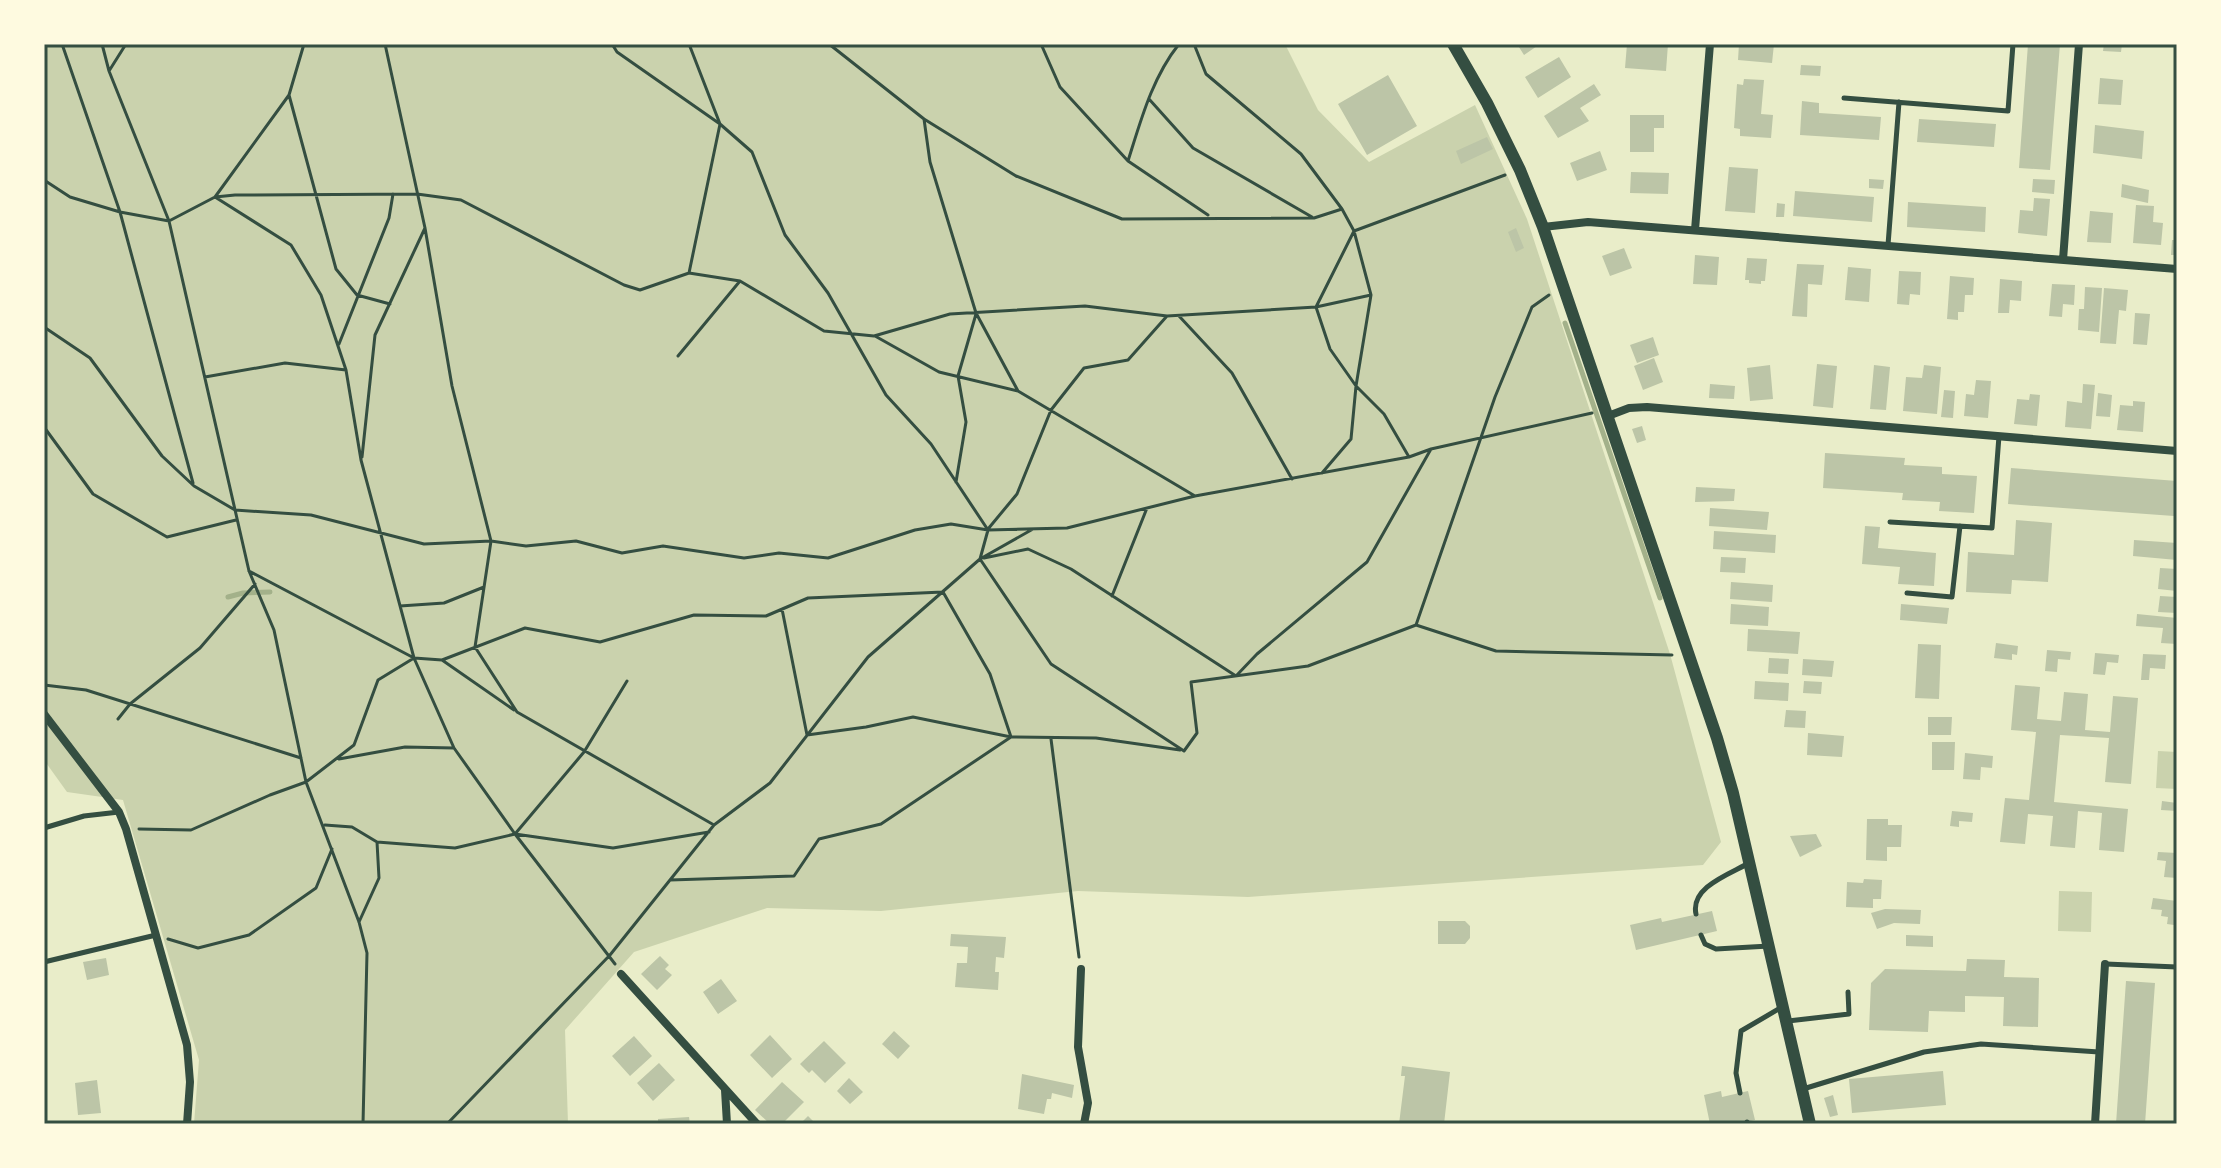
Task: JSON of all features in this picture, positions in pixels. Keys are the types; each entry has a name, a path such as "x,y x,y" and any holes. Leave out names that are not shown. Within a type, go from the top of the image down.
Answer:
{"street":[{"path":"1453,44 1520,170 1543,227 1728,772 1810,1124"},
{"path":"1695,230 1710,44"},
{"path":"2063,260 2079,44"},
{"path":"1543,227 1588,222 2177,269"},
{"path":"1608,416 1629,408 1647,407 2177,451"},
{"path":"44,714 119,812 126,829 187,1045 190,1082 187,1124"},
{"path":"2095,1124 2105,964"},
{"path":"1081,969 1078,1047 1088,1103 1084,1124"},
{"path":"621,974 757,1124"},
{"path":"725,1090 727,1124"}],"lane":[{"path":"1844,98 2008,111 2013,44"},
{"path":"1888,246 1899,102"},
{"path":"1890,522 1992,528 1999,436"},
{"path":"1907,593 1952,597 1960,526"},
{"path":"44,828 84,816 119,812"},
{"path":"1696,914 1697,897 1708,886 1750,863"},
{"path":"44,962 157,935"},
{"path":"1701,935 1705,944 1716,949 1769,946"},
{"path":"2105,964 2177,967"},
{"path":"1786,1021 1849,1014 1848,992"},
{"path":"1740,1093 1736,1073 1741,1031 1782,1007"},
{"path":"1802,1089 1924,1052 1981,1044 2100,1052"},
{"path":"1899,1124 1980,1124"}],"path":[{"path":"62,44 120,212 194,486"},
{"path":"102,44 109,71 169,221 249,571 274,630 306,782 359,922 367,953 363,1124"},
{"path":"109,71 126,44"},
{"path":"215,197 289,95 304,44"},
{"path":"385,44 425,228 452,386 491,541 475,647 517,712"},
{"path":"612,44 617,52 720,124 752,152 785,235 828,293 886,395 931,444 988,530"},
{"path":"689,44 720,124 689,273"},
{"path":"829,44 924,119 1016,176 1122,219 1314,218 1342,209"},
{"path":"1041,44 1060,87 1128,161 1210,217"},
{"path":"1128,161 1149,99 1166,60 1179,44"},
{"path":"1194,44 1206,74 1301,154 1342,209 1354,231 1371,295 1351,439 1322,473"},
{"path":"289,95 336,269 357,295 390,304"},
{"path":"1149,99 1193,148 1314,218"},
{"path":"924,119 930,162 976,313 1018,391"},
{"path":"1409,457 1384,414 1356,386 1330,349 1316,307 1354,231 1520,170"},
{"path":"44,180 70,197 120,212 169,221 215,197 417,194 461,200 632,288 640,290 689,273 740,281 824,331 851,335 874,336 950,314 1085,306 1179,316 1316,307 1371,295"},
{"path":"339,344 389,218 393,194"},
{"path":"215,197 291,245 321,295 346,370 361,460 414,658 454,748 515,834 610,955 621,974"},
{"path":"361,460 375,335 425,228"},
{"path":"678,356 740,281"},
{"path":"1416,625 1479,440 1532,307 1562,285"},
{"path":"956,482 966,422 958,376 976,313"},
{"path":"1167,316 1128,360 1084,368 1051,410 1017,494 988,530 980,559 1051,664 1184,751"},
{"path":"1179,316 1232,373 1292,479"},
{"path":"44,327 90,358 162,456 194,486 235,510 311,515 424,544 491,541 526,546 576,541 622,553 663,546 744,558 779,553 828,558 915,530 951,524 988,530 1067,528 1195,496 1409,457 1431,449 1589,414"},
{"path":"874,336 939,372 1018,391 1195,496"},
{"path":"205,377 285,363 346,370"},
{"path":"44,427 93,494 167,537 237,519"},
{"path":"1236,676 1257,654 1367,562 1431,449"},
{"path":"1112,596 1147,508"},
{"path":"447,1124 610,955 714,825 770,783 868,657 980,559 1036,527"},
{"path":"980,559 1028,549 1071,569 1236,676"},
{"path":"249,571 414,658 442,660 525,628 600,642 694,615 766,616 808,598 943,592"},
{"path":"118,719 130,704 200,648 255,584"},
{"path":"400,606 444,603 484,587"},
{"path":"943,592 990,674 1011,737"},
{"path":"782,609 807,735"},
{"path":"1184,751 1197,733 1191,682 1308,666 1416,625 1496,651 1689,655"},
{"path":"126,829 191,830 306,782 354,745 378,680 414,658"},
{"path":"442,660 517,712 714,825"},
{"path":"515,834 584,752 627,681"},
{"path":"44,685 86,690 301,758"},
{"path":"807,735 913,717 1011,737 1096,738 1184,751"},
{"path":"670,880 794,876 819,839 881,824 1011,737"},
{"path":"1051,738 1081,969"},
{"path":"335,760 405,747 454,748"},
{"path":"324,825 352,827 377,842 455,848 515,834 613,848 709,832"},
{"path":"359,922 379,878 377,842"},
{"path":"157,935 198,948 249,935 316,888 332,849"}],"green space":[{"path":"44,44 1285,44 1318,110 1369,162 1475,105 1527,219 1670,654 1721,842 1703,865 1248,897 1078,891 881,911 767,908 634,952 565,1030 568,1124 194,1124 199,1060 123,800 67,792 44,760"},
{"path":"2158,751 2177,752 2177,789 2156,788"},
{"path":"2059,891 2092,892 2091,932 2058,931"}],"building":[{"path":"1517,44 1540,44 1524,55"},
{"path":"1627,44 1668,44 1666,71 1625,68"},
{"path":"1739,44 1774,44 1772,63 1738,60"},
{"path":"2028,44 2060,44 2050,170 2019,168"},
{"path":"2104,44 2122,44 2121,52 2103,51"},
{"path":"1559,57 1571,77 1538,98 1525,77"},
{"path":"1801,65 1821,66 1820,76 1800,75"},
{"path":"1388,75 1417,126 1367,155 1338,104"},
{"path":"2100,78 2123,80 2121,105 2098,104"},
{"path":"1744,79 1764,80 1761,114 1773,115 1771,138 1740,136 1740,129 1734,128 1737,84 1743,85"},
{"path":"1594,84 1601,95 1580,108 1589,121 1558,138 1544,116"},
{"path":"1802,101 1819,103 1819,113 1881,117 1879,140 1800,135"},
{"path":"1630,115 1664,115 1664,128 1654,128 1654,152 1630,152"},
{"path":"1919,119 1996,124 1994,147 1917,142"},
{"path":"2095,125 2144,131 2142,159 2093,153"},
{"path":"1487,137 1493,149 1461,164 1456,151"},
{"path":"1600,151 1607,170 1577,181 1570,163"},
{"path":"1729,167 1758,169 1755,213 1725,211"},
{"path":"1631,172 1669,173 1668,194 1630,193"},
{"path":"1869,179 1884,180 1883,189 1869,188"},
{"path":"2033,179 2055,180 2054,194 2032,192"},
{"path":"2122,184 2149,190 2148,203 2121,197"},
{"path":"1795,191 1874,197 1872,222 1793,216"},
{"path":"2034,198 2050,199 2047,236 2018,233 2020,210 2033,211"},
{"path":"1908,202 1986,207 1985,232 1907,227"},
{"path":"1777,203 1785,204 1784,217 1776,217"},
{"path":"2136,205 2154,206 2153,222 2163,223 2161,245 2133,243"},
{"path":"2090,211 2113,213 2111,243 2087,242"},
{"path":"1516,228 1524,248 1516,252 1508,232"},
{"path":"2172,240 2177,240 2177,255 2171,255"},
{"path":"1624,248 1632,268 1610,276 1602,256"},
{"path":"1695,255 1719,257 1717,285 1693,284"},
{"path":"1747,258 1767,259 1765,281 1761,284 1745,280"},
{"path":"1797,264 1824,265 1822,285 1808,284 1807,317 1792,316"},
{"path":"1848,267 1871,269 1869,302 1845,300"},
{"path":"1899,271 1921,272 1920,295 1910,294 1909,305 1897,304"},
{"path":"1950,276 1974,278 1973,295 1965,295 1964,312 1958,312 1958,320 1947,319"},
{"path":"2000,279 2022,281 2021,301 2010,300 2009,313 1998,313"},
{"path":"2052,284 2075,285 2074,305 2063,304 2062,317 2049,316"},
{"path":"2085,287 2102,288 2099,332 2078,330 2079,309 2084,309"},
{"path":"2104,288 2128,290 2126,311 2119,310 2116,344 2100,343"},
{"path":"2135,313 2150,314 2147,345 2133,344"},
{"path":"1653,337 1659,355 1637,363 1630,345"},
{"path":"1654,358 1663,382 1643,390 1634,366"},
{"path":"1817,364 1837,366 1833,408 1813,406"},
{"path":"1770,365 1773,399 1750,401 1747,368"},
{"path":"1874,365 1890,367 1886,410 1870,409"},
{"path":"1924,365 1941,367 1937,414 1903,411 1906,377 1922,378"},
{"path":"1976,380 1991,381 1988,418 1964,416 1966,394 1974,395"},
{"path":"1710,384 1735,386 1734,399 1709,398"},
{"path":"2083,384 2095,385 2091,429 2065,427 2067,401 2082,403"},
{"path":"1944,390 1955,391 1953,418 1941,417"},
{"path":"2098,393 2112,395 2110,417 2096,416"},
{"path":"2030,394 2040,395 2037,426 2014,424 2017,399 2029,400"},
{"path":"2133,401 2145,402 2143,432 2117,430 2120,405 2133,406"},
{"path":"1642,426 1646,440 1637,443 1632,429"},
{"path":"1825,453 1905,458 1904,465 1942,467 1942,474 1977,476 1974,513 1939,511 1940,502 1902,500 1903,493 1823,488"},
{"path":"2011,468 2177,481 2174,516 2008,504"},
{"path":"1696,487 1735,489 1734,501 1695,502"},
{"path":"1710,508 1769,512 1767,530 1709,526"},
{"path":"2016,520 2052,523 2048,582 2012,580 2011,594 1966,592 1968,552 2014,555"},
{"path":"1865,526 1880,527 1878,548 1936,553 1934,586 1898,584 1900,567 1862,564"},
{"path":"1714,531 1776,535 1775,553 1713,549"},
{"path":"2134,540 2177,543 2177,560 2133,556"},
{"path":"1721,557 1746,558 1745,573 1720,572"},
{"path":"2160,568 2177,569 2177,591 2158,589"},
{"path":"1731,582 1773,585 1772,602 1730,599"},
{"path":"2160,596 2177,597 2177,613 2158,612"},
{"path":"1731,604 1769,607 1768,626 1730,624"},
{"path":"1901,604 1949,608 1947,624 1900,620"},
{"path":"2137,614 2177,618 2177,644 2161,643 2163,628 2136,626"},
{"path":"1748,629 1800,632 1798,654 1747,651"},
{"path":"1996,643 2018,646 2017,655 2012,654 2012,660 1994,658"},
{"path":"1918,644 1941,645 1939,699 1915,698"},
{"path":"2047,650 2071,652 2070,660 2058,659 2057,672 2045,671"},
{"path":"2095,653 2119,655 2118,663 2107,662 2105,675 2093,674"},
{"path":"2143,654 2166,655 2165,669 2150,668 2149,680 2141,680"},
{"path":"1769,658 1789,659 1788,674 1768,673"},
{"path":"1803,659 1834,661 1832,677 1802,675"},
{"path":"1755,681 1789,683 1788,701 1754,699"},
{"path":"1804,681 1822,682 1821,694 1803,693"},
{"path":"2015,685 2040,687 2037,719 2061,721 2064,692 2088,694 2085,730 2110,732 2113,696 2138,698 2131,784 2105,782 2109,738 2060,735 2054,802 2128,809 2124,852 2099,850 2102,813 2078,811 2075,848 2050,846 2053,816 2028,814 2025,844 2000,842 2005,798 2029,800 2036,732 2011,730"},
{"path":"1786,710 1806,711 1805,728 1784,727"},
{"path":"1928,717 1952,717 1951,735 1928,735"},
{"path":"1808,733 1844,736 1842,757 1807,755"},
{"path":"1932,742 1955,742 1954,770 1932,770"},
{"path":"1965,753 1993,756 1992,768 1981,767 1980,780 1963,779"},
{"path":"2162,801 2177,803 2177,811 2161,810"},
{"path":"1952,811 1973,813 1972,822 1959,821 1959,827 1950,826"},
{"path":"1867,819 1888,819 1888,825 1902,825 1901,847 1887,847 1887,861 1866,860"},
{"path":"1816,834 1822,846 1800,857 1790,836"},
{"path":"2158,852 2177,853 2177,878 2164,877 2166,861 2157,860"},
{"path":"1864,879 1882,880 1881,899 1873,899 1873,908 1846,907 1847,882 1863,883"},
{"path":"2153,898 2177,901 2174,925 2167,924 2168,917 2161,916 2162,910 2151,909"},
{"path":"1885,909 1921,910 1920,924 1894,923 1877,929 1871,913"},
{"path":"1712,911 1717,931 1636,950 1630,925 1661,918 1662,922"},
{"path":"1438,921 1465,921 1470,926 1470,938 1465,944 1438,944"},
{"path":"951,934 1006,937 1004,958 996,957 998,990 955,987 957,963 967,963 968,947 950,946"},
{"path":"1906,935 1933,936 1933,947 1906,946"},
{"path":"660,956 669,965 665,969 672,975 657,990 641,974"},
{"path":"106,958 109,975 87,980 83,962"},
{"path":"1967,959 2005,960 2004,977 2039,978 2038,1027 2003,1026 2004,997 1965,996 1965,1012 1929,1011 1928,1032 1869,1030 1871,983 1885,969 1966,971"},
{"path":"721,979 737,1001 718,1014 703,992"},
{"path":"2126,981 2155,983 2145,1124 2116,1124"},
{"path":"894,1031 910,1046 898,1059 882,1044"},
{"path":"770,1035 792,1059 772,1078 750,1055"},
{"path":"634,1036 652,1056 630,1076 612,1056"},
{"path":"824,1041 846,1063 825,1083 812,1070 809,1073 800,1064"},
{"path":"659,1063 675,1080 653,1101 637,1083"},
{"path":"1402,1066 1450,1072 1444,1124 1399,1124 1405,1076 1401,1076"},
{"path":"1943,1071 1946,1105 1852,1113 1849,1079"},
{"path":"1022,1074 1074,1085 1072,1098 1052,1093 1051,1099 1047,1099 1044,1114 1018,1109"},
{"path":"849,1078 863,1092 850,1104 837,1091"},
{"path":"97,1080 101,1113 78,1115 75,1083"},
{"path":"782,1082 804,1102 782,1124 770,1124 755,1110"},
{"path":"1721,1091 1722,1097 1748,1091 1755,1120 1710,1124 1704,1095"},
{"path":"1833,1095 1838,1115 1830,1117 1824,1098"},
{"path":"808,1116 816,1124 800,1124"},
{"path":"689,1117 690,1124 658,1124 658,1119"}],"waterway":[{"path":"1565,323 1660,598"},
{"path":"228,597 270,592"}]}
